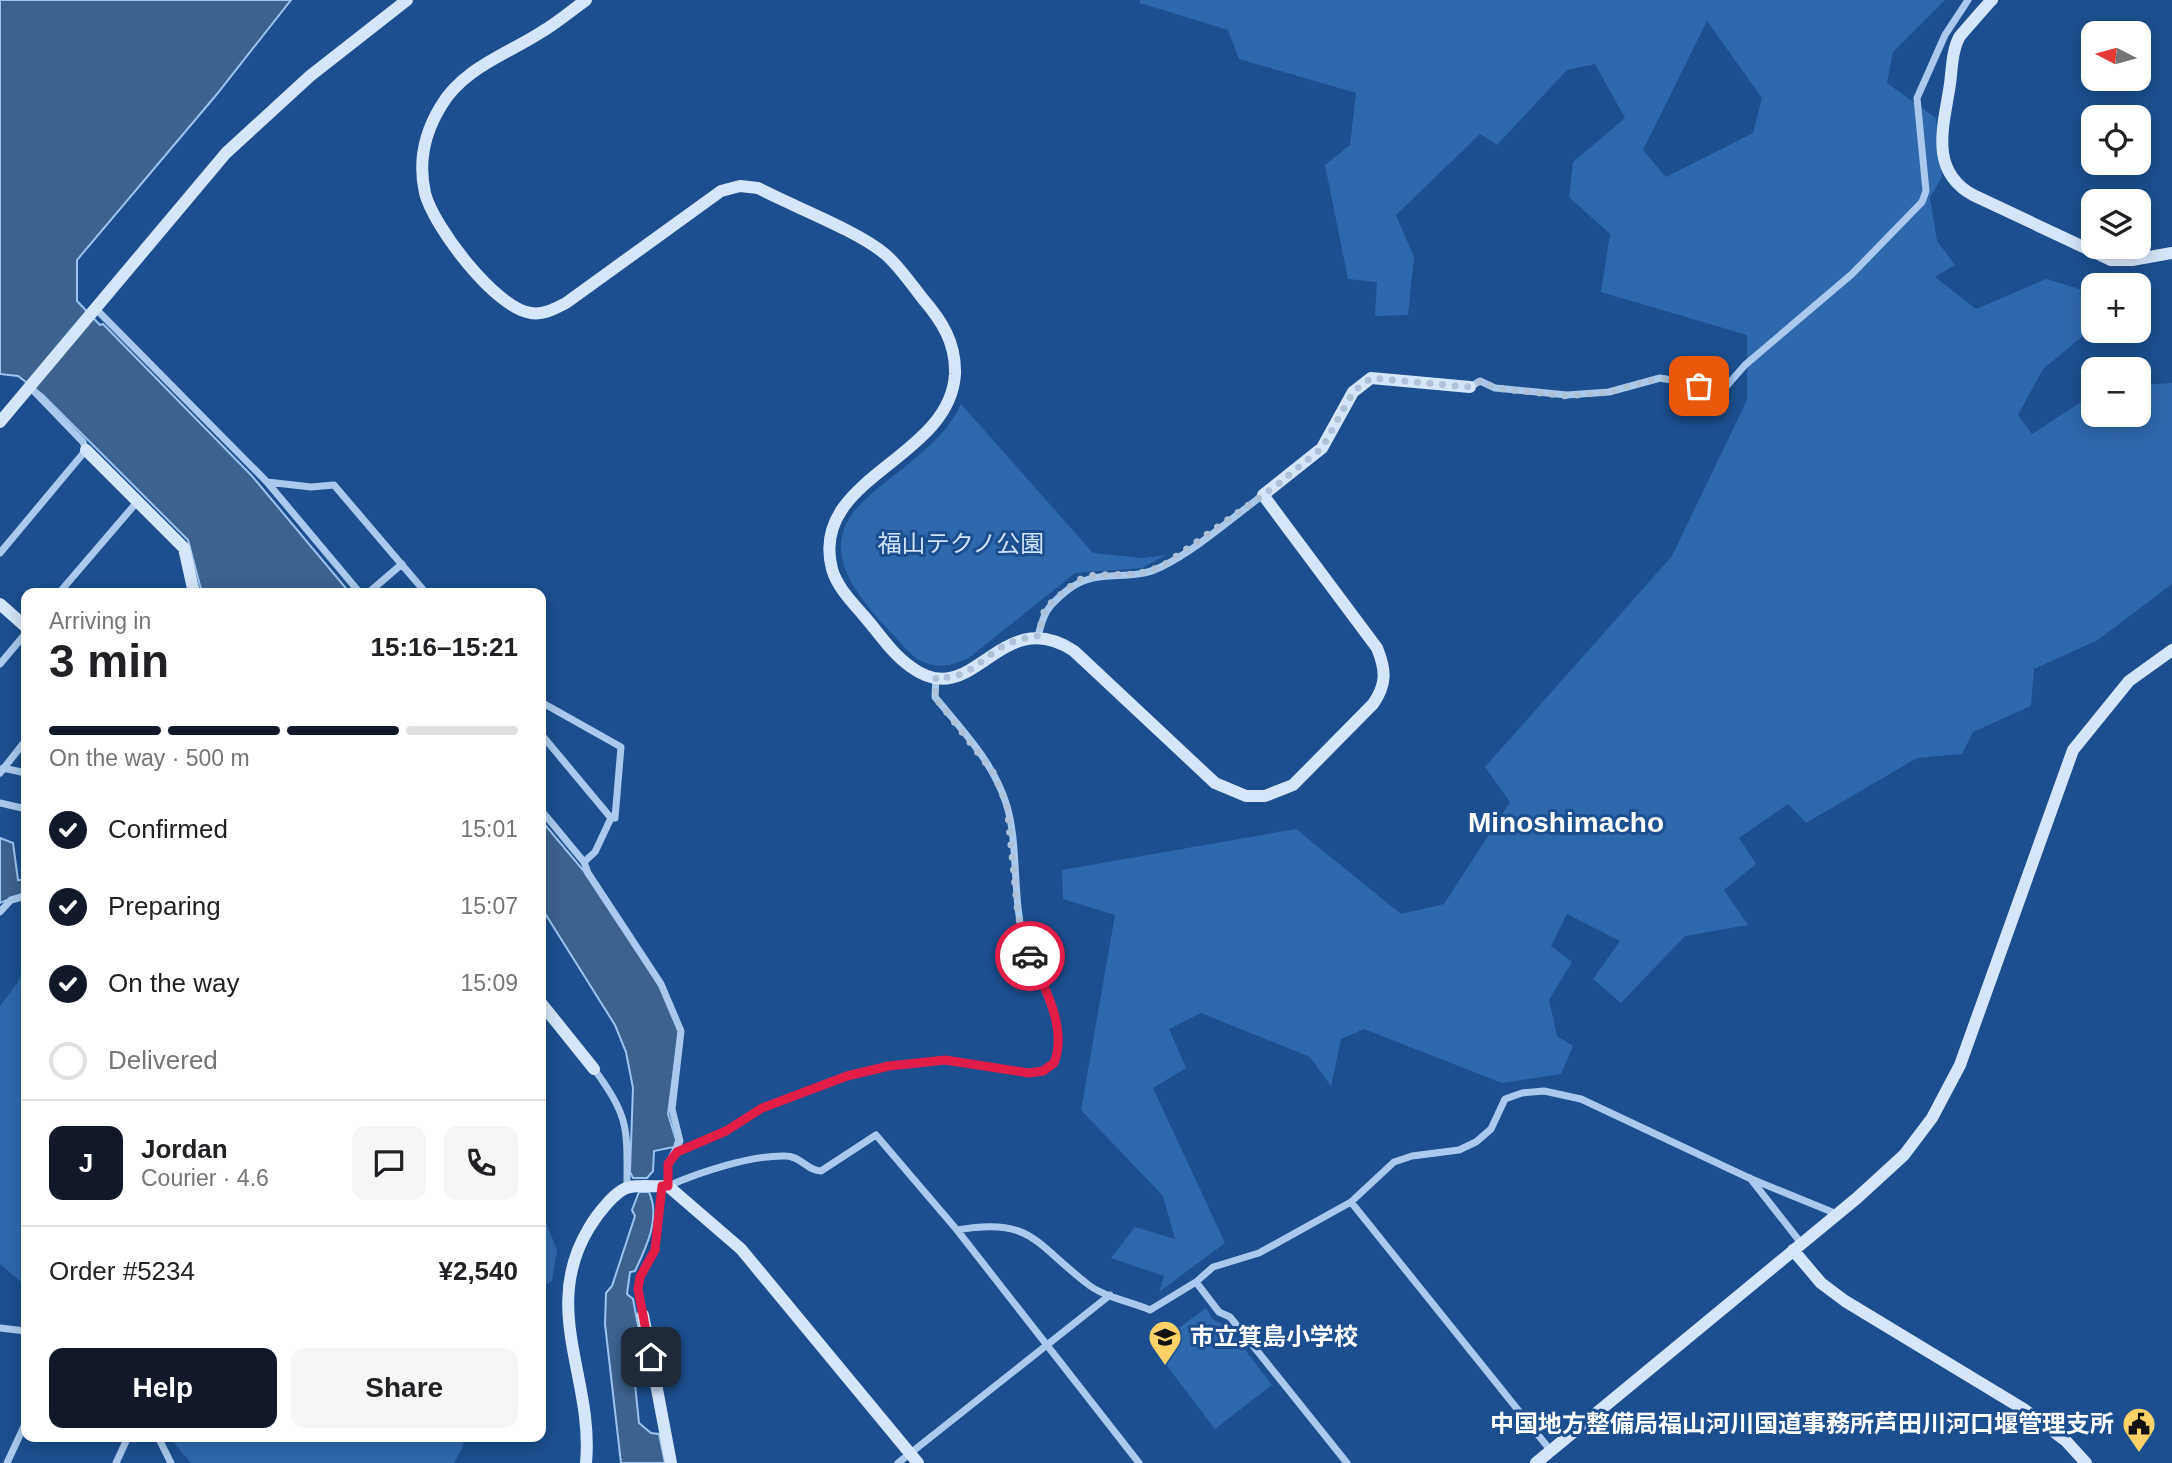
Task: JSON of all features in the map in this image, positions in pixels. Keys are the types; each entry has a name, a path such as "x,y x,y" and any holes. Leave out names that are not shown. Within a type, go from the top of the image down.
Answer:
{"street":[{"path":"0,422 226,153 310,76 407,0"},
{"path":"586,0 543,31 464,77 441,105 425,140 422,166 425,192 435,219 448,240 504,300 529,313 544,313 566,303 721,191 740,186 758,188 886,255 938,316 952,343 954,388 946,409 933,428 844,506 832,528 831,559 832,570 843,592 899,657 913,669 936,677 961,676 1019,639 1038,636 1058,640 1074,651 1215,783 1246,796 1265,796 1293,785 1373,704 1383,690 1385,666 1377,648 1264,495"},
{"path":"1038,636 1045,608 1078,580 1094,575 1136,574 1161,567 1264,495 1322,448 1353,392 1371,378 1470,387 1480,381 1495,388 1567,396 1609,392 1660,378 1724,389 1745,365 1810,312 1846,276 1852,275 1922,202 1926,191 1917,98 1948,29 1968,0"},
{"path":"1992,0 1960,36 1943,109 1942,133 1949,174 1961,188 2111,260 2132,260 2172,253"},
{"path":"1948,29 1960,36"},
{"path":"94,311 267,481 356,588"},
{"path":"30,386 83,442 86,450 184,548 193,588"},
{"path":"0,553 86,450"},
{"path":"267,481 311,487 334,485 422,588"},
{"path":"64,588 137,502"},
{"path":"374,588 402,564"},
{"path":"0,604 21,625"},
{"path":"0,664 21,637"},
{"path":"1536,1463 1837,1214 1904,1155 1932,1118 1960,1065 2073,751 2129,681 2172,650"},
{"path":"677,1152 726,1131 762,1108 847,1076 889,1066 945,1060 1029,1073 1043,1071 1054,1063 1059,1037 1046,992 1025,944 1018,916 1007,805 993,772 935,697 936,677"},
{"path":"546,705 621,747 615,818 611,818 595,852 584,862"},
{"path":"546,740 611,818"},
{"path":"1,769 21,746"},
{"path":"1,769 21,772"},
{"path":"0,803 21,807"},
{"path":"546,816 584,862 588,873 661,984 679,1023 680,1057 672,1109 680,1141 677,1152 668,1164 655,1250 640,1277 638,1289 671,1463"},
{"path":"0,912 11,900 21,897"},
{"path":"546,1009 615,1097 627,1127 627,1187"},
{"path":"957,1230 992,1226 1018,1229 1040,1242 1086,1284 1150,1310 1196,1282 1213,1267 1259,1253 1351,1202 1394,1162 1412,1156 1459,1150 1490,1129 1505,1099 1522,1093 1544,1091 1581,1099 1749,1178 1837,1214"},
{"path":"586,1463 587,1428 569,1335 567,1297 577,1248 593,1221 627,1187 665,1186 692,1176 776,1157 792,1157 810,1169 821,1171 876,1135 957,1230 1139,1463"},
{"path":"1749,1178 1821,1283 1845,1301 2025,1410 2066,1441 2086,1463"},
{"path":"665,1186 741,1249 914,1458"},
{"path":"1351,1202 1551,1451"},
{"path":"1196,1282 1219,1312 1230,1317 1347,1463"},
{"path":"898,1463 914,1458 1110,1295"},
{"path":"0,1328 21,1330"},
{"path":"7,1463 21,1433"},
{"path":"116,1463 126,1442"},
{"path":"160,1442 171,1463"}],"green space":[{"path":"1140,0 1945,0 1893,52 1887,83 1936,118 1942,177 1930,198 1937,241 1955,265 1935,277 1976,309 2046,279 2081,289 2081,338 2043,369 2018,415 2032,434 2081,402 2081,427 2151,427 2151,384 2172,383 2172,584 2098,640 2034,669 2031,706 1973,732 1962,754 1917,758 1806,823 1788,804 1739,838 1756,864 1724,890 1748,925 1685,936 1621,1003 1593,979 1620,941 1567,914 1551,946 1572,962 1549,1000 1557,1036 1573,1046 1561,1074 1502,1083 1364,1029 1341,1039 1331,1086 1310,1057 1201,1013 1169,1029 1186,1068 1153,1088 1225,1243 1159,1292 1164,1276 1111,1258 1135,1227 1175,1239 1163,1196 1081,1110 1115,915 1063,899 1062,870 1296,829 1401,914 1444,904 1510,802 1485,767 1672,556 1747,400 1747,335 1601,292 1610,234 1569,197 1573,162 1625,118 1595,64 1567,70 1497,145 1480,134 1396,215 1414,257 1408,315 1375,316 1377,282 1348,279 1325,165 1350,145 1356,93 1239,59 1228,30 1140,3","holes":["1707,21 1762,98 1753,133 1666,177 1643,150"]},
{"name":"福山テクノ公園","path":"961,404 1093,553 1142,558 1166,555 1142,568 1075,573 970,657 953,664 937,666 914,657 865,603 844,567 841,547 844,528 856,509 934,441 952,420"},
{"path":"21,973 21,1282 0,1264 0,1006 18,982"},
{"path":"546,1222 557,1250 552,1281 546,1285"},
{"path":"1206,1308 1213,1320 1226,1325 1272,1385 1215,1429 1157,1353 1161,1351 1157,1344"},
{"path":"173,1442 463,1442 454,1463 191,1463"}],"shaded area":[{"path":"0,0 291,0 217,94 77,260 77,301 100,325 103,324 252,476 346,588 201,588 188,540 43,395 18,376 0,374"},
{"path":"546,826 583,870 640,954 661,989 679,1030 668,1114 676,1140 674,1147 654,1151 653,1171 647,1178 633,1178 630,1172 633,1088 626,1052 615,1025 546,915"},
{"path":"0,838 13,843 18,880 21,880 21,894 0,903"},
{"path":"639,1192 649,1192 653,1222 635,1271 630,1272 627,1294 633,1299 646,1368 635,1384 639,1423 651,1433 659,1434 665,1463 621,1463 605,1324 606,1293 612,1286 635,1216 632,1210"}],"way so far":[{"path":"1030,956 1018,916 1007,805 993,772 935,697 936,677 961,676 979,666 1001,648 1019,639 1038,636 1045,608 1078,580 1094,575 1136,574 1161,567 1264,495 1322,448 1342,417 1353,392 1371,378 1470,387 1480,381 1495,388 1567,396 1609,392 1660,378 1699,386"}],"place":[{"name":"市立箕島小学校","path":"1165,1367"},
{"name":"中国地方整備局福山河川国道事務所芦田川河口堰管理支所","path":"2139,1454"}],"district":[{"name":"Minoshimacho","path":"1566,822"}],"route":[{"path":"651,1357 638,1289 640,1277 655,1250 662,1186 668,1186 668,1164 677,1152 683,1152 734,1127 762,1108 847,1076 889,1066 945,1060 1029,1073 1043,1071 1054,1063 1059,1037 1046,992 1030,956"}]}
